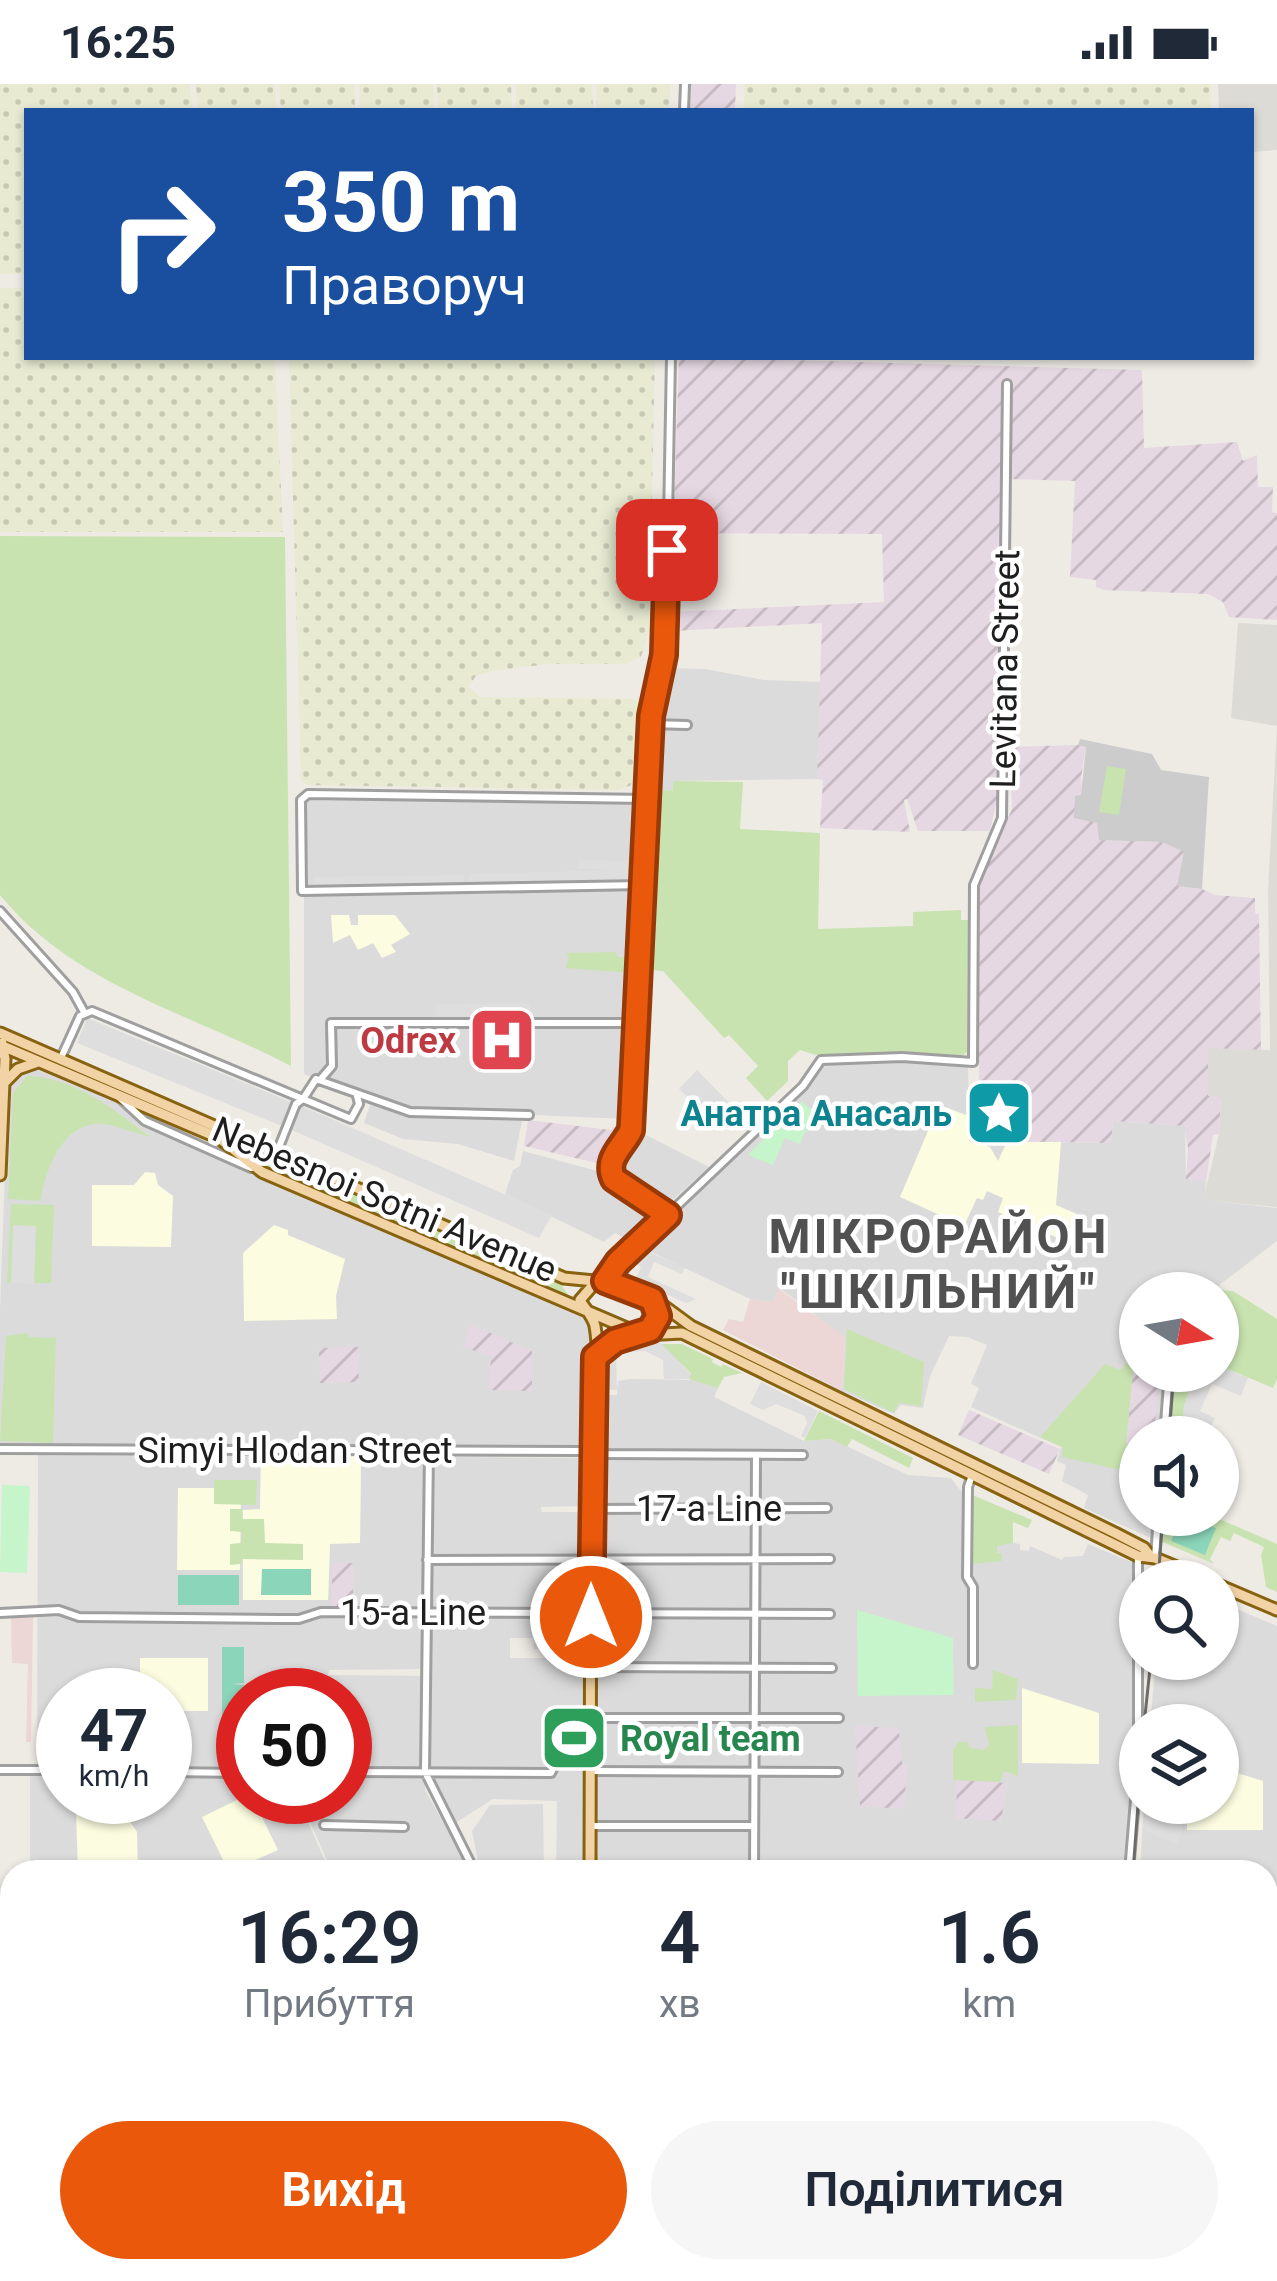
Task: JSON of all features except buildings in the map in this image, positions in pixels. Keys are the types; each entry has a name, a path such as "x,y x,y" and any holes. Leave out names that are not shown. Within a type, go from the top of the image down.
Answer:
{"main road":[{"name":"Nebesnoi Sotni Avenue","path":"1,1041 60,1060 562,1277 602,1281 652,1299 692,1326 972,1475 1138,1556 1160,1560"},
{"name":"Nebesnoi Sotni Avenue","path":"1,1041 219,1138 262,1172 643,1335 682,1333 1114,1533 1153,1557"},
{"path":"0,1175 1,1041"},
{"path":"3,1084 18,1070 41,1062"},
{"name":"Levitana Street","path":"586,1311 580,1303 582,1294 602,1281"},
{"path":"595,1357 615,1341 643,1335 656,1324 652,1299"},
{"path":"586,1311 595,1323 590,1860"},
{"path":"1239,1594 1277,1610"}],"street":[{"path":"668,1215 614,1179 610,1170 611,1160 631,1130 650,724 666,630 671,360"},
{"name":"Levitana Street","path":"602,1281 802,1086 820,1060 902,1057 974,1062 974,885 1002,818 1007,384"},
{"path":"650,724 687,725"},
{"path":"644,885 302,891 301,800 308,794 648,799"},
{"path":"0,911 73,992 84,1012"},
{"path":"84,1012 92,1011 351,1119 359,1104 357,1096"},
{"path":"60,1060 84,1012"},
{"path":"320,1080 331,1070 331,1023 638,1024"},
{"path":"277,1152 296,1104 316,1078 412,1112 529,1115"},
{"name":"Simyi Hlodan Street","path":"0,1449 803,1456"},
{"path":"429,1451 425,1772 469,1860"},
{"path":"754,1860 756,1455"},
{"path":"972,1475 968,1576 973,1587 974,1664"},
{"name":"17-a Line","path":"591,1509 826,1508"},
{"path":"1153,1557 1156,1536"},
{"path":"1130,1860 1138,1765 1138,1556"},
{"path":"428,1560 830,1559"},
{"name":"15-a Line","path":"0,1613 59,1610 79,1617 299,1619 317,1612 830,1614"},
{"path":"591,1667 832,1667"},
{"path":"591,1718 838,1718"},
{"path":"372,1772 551,1773 562,1751 590,1748"},
{"path":"0,1770 36,1770"},
{"path":"590,1772 838,1772"},
{"path":"324,1825 404,1826"},
{"path":"590,1826 754,1826"}],"shaded area":[{"path":"0,84 190,84 193,108 24,108 24,274 0,274"},
{"path":"196,84 275,84 276,108 198,108"},
{"path":"279,84 354,84 355,108 281,108"},
{"path":"359,84 433,84 434,108 360,108"},
{"path":"437,84 511,84 512,108 438,108"},
{"path":"516,84 592,84 593,108 516,108"},
{"path":"596,84 671,84 669,108 597,108"},
{"path":"687,84 736,84 735,108 686,108"},
{"path":"745,84 1211,84 1211,108 743,108"},
{"path":"1218,84 1277,84 1277,150 1254,152 1254,108 1219,108"},
{"path":"0,288 24,288 24,360 275,360 283,532 0,532"},
{"path":"289,360 655,360 649,629 641,657 626,664 548,664 493,671 476,676 468,687 481,697 634,699 641,708 639,772 630,786 617,790 309,785 301,781"},
{"path":"679,360 1142,370 1144,448 1237,442 1243,461 1257,455 1258,487 1273,487 1272,512 1277,513 1277,620 1229,617 1223,602 1208,594 1103,590 1096,587 1096,580 1070,577 1075,481 1005,479 997,799 990,831 918,831 907,799 910,832 820,828 822,623 673,631 672,612 884,602 882,534 673,533"},
{"path":"1238,623 1277,625 1277,726 1231,718"},
{"path":"667,668 823,682 817,779 674,781 673,790 652,791 657,708"},
{"path":"1277,726 1277,1207 1210,1201 1211,1194 1205,1192 1219,1134 1221,1098 1208,1096 1208,1048 1270,1050 1268,890"},
{"path":"1080,739 1152,754 1161,770 1209,777 1202,889 1177,886 1184,852 1162,842 1099,840 1097,823 1074,818 1086,747 1078,745"},
{"path":"1086,746 1081,778 1084,818 1097,823 1100,840 1162,842 1185,852 1178,886 1255,898 1261,1051 1221,1097 1219,1134 1213,1135 1206,1182 1186,1179 1184,1126 1113,1121 1111,1143 979,1141 979,886 1012,809 1010,747"},
{"path":"304,799 643,800 633,1021 541,1025 627,1028 625,1119 412,1112 304,1074"},
{"path":"579,860 630,861 630,871 641,871 641,883 469,886 469,874 623,870 578,869"},
{"path":"464,875 464,887 314,889 314,877"},
{"path":"331,915 349,915 351,925 358,925 358,915 395,915 410,934 391,945 396,952 382,958 373,943 358,950 350,935 333,943"},
{"path":"530,1003 530,1019 434,1019 437,1004"},
{"path":"87,1018 291,1102 282,1126 77,1043"},
{"path":"903,1059 968,1067 970,1141 1111,1143 1113,1121 1185,1126 1186,1178 1206,1182 1211,1201 1277,1208 1277,1241 1236,1272 1119,1272 1119,1392 1165,1392 1164,1416 1119,1416 1119,1524 1084,1508 1088,1495 1062,1481 1066,1465 1057,1461 1061,1447 971,1407 979,1388 971,1384 987,1345 949,1336 930,1376 923,1408 900,1405 894,1414 842,1391 845,1338 780,1289 772,1302 750,1299 641,1247 806,1091 817,1069 829,1060"},
{"path":"42,1068 110,1096 144,1124 583,1318 592,1326 592,1441 585,1447 0,1446 8,1089 13,1079 29,1069"},
{"path":"697,1070 738,1112 721,1130 679,1089"},
{"path":"371,1102 410,1115 522,1121 514,1161 458,1144 403,1139 364,1123"},
{"path":"297,1104 552,1215 539,1238 287,1128"},
{"path":"939,1105 969,1116 969,1141 990,1147 998,1161 1007,1142 1061,1142 1056,1205 1077,1214 1065,1241 998,1212 1003,1198 987,1191 983,1200 977,1198 964,1226 900,1197"},
{"path":"528,1120 611,1130 619,1121 626,1126 601,1164 524,1146"},
{"path":"644,1134 709,1167 665,1207 616,1179 612,1170 632,1135"},
{"path":"523,1151 605,1173 617,1188 653,1210 624,1238 615,1233 604,1242 505,1194"},
{"path":"145,1172 155,1173 158,1185 173,1196 171,1247 92,1246 92,1185 134,1185"},
{"path":"13,1225 36,1226 34,1284 11,1283"},
{"path":"274,1225 345,1259 336,1296 337,1319 244,1321 243,1253"},
{"path":"644,1250 685,1267 682,1274 654,1262 648,1277 696,1299 686,1303 635,1280 641,1267 632,1261"},
{"path":"779,1289 845,1337 842,1391 723,1330 729,1319 743,1322 750,1299 772,1302"},
{"path":"471,1325 532,1351 532,1391 489,1390 491,1356 463,1347"},
{"path":"657,1339 691,1374 689,1379 664,1379 663,1360 645,1351 626,1352 616,1355 617,1390 601,1389 601,1357 630,1341"},
{"path":"358,1347 359,1382 320,1383 319,1348"},
{"path":"1239,1374 1248,1378 1241,1396 1231,1392 1239,1392"},
{"path":"696,1380 718,1388 714,1397 804,1441 831,1439 908,1475 951,1478 961,1491 1013,1513 1013,1543 1020,1544 1020,1550 1029,1551 1030,1546 1062,1560 1083,1556 1088,1544 1127,1560 1119,1560 1119,1680 1136,1680 1136,1704 1119,1704 1119,1824 1131,1824 1128,1860 593,1860 593,1459 598,1449 599,1400 617,1395 618,1381"},
{"path":"761,1382 818,1411 805,1438 801,1436 805,1416 776,1404 763,1410 750,1404"},
{"path":"1131,1392 1157,1392 1156,1416 1129,1416"},
{"path":"1189,1392 1208,1392 1200,1411 1211,1416 1184,1416"},
{"path":"969,1410 1060,1449 1049,1474 958,1435"},
{"path":"38,1455 261,1456 260,1510 244,1510 244,1600 328,1600 330,1543 360,1543 361,1456 426,1457 424,1669 216,1668 216,1824 309,1824 325,1860 30,1860 30,1775 36,1774 36,1824 192,1824 192,1668 37,1668"},
{"path":"261,1456 361,1456 360,1543 330,1544 328,1600 243,1600 243,1510 260,1509"},
{"path":"430,1457 584,1458 584,1506 541,1507 542,1512 584,1512 583,1555 542,1555 541,1561 584,1562 584,1649 534,1649 533,1638 510,1638 510,1658 559,1658 560,1669 584,1669 587,1860 556,1860 557,1801 493,1799 455,1823 429,1775 491,1771 428,1769"},
{"path":"178,1488 241,1488 240,1570 177,1570"},
{"path":"332,1563 353,1563 353,1608 332,1607"},
{"path":"1239,1610 1277,1626 1277,1860 1141,1860 1143,1824 1239,1824 1239,1704 1152,1704 1154,1680 1239,1680"},
{"path":"11,1617 33,1617 31,1742 26,1742 28,1664 12,1663"},
{"path":"140,1658 208,1658 208,1711 192,1711 192,1668 140,1668"},
{"path":"372,1675 425,1676 425,1790 464,1860 327,1860 311,1824 372,1824"},
{"path":"1022,1688 1099,1713 1099,1764 1022,1763"},
{"path":"855,1726 899,1732 902,1763 907,1764 904,1809 860,1806"},
{"path":"1239,1774 1263,1781 1263,1830 1187,1830 1187,1824 1239,1824"},
{"path":"957,1780 1007,1783 1001,1821 956,1818"},
{"path":"543,1804 544,1860 478,1860 472,1831 490,1805"},
{"path":"216,1810 216,1824 265,1824 278,1850 256,1860 223,1860 202,1817"},
{"path":"76,1824 132,1824 137,1832 138,1860 78,1860"},
{"path":"1145,1824 1182,1824 1177,1844 1144,1830"}],"green space":[{"path":"0,536 285,537 291,1066 98,975 29,926 0,895"},
{"path":"1107,766 1126,769 1119,815 1099,812"},
{"path":"673,781 743,782 740,829 820,833 818,929 913,926 913,912 961,910 961,920 968,920 967,1052 961,1057 816,1055 800,1050 788,1061 788,1081 767,1101 746,1078 758,1066 729,1035 724,1038 663,971 647,970 652,791 673,790"},
{"path":"615,952 618,957 633,957 631,973 566,968 566,953"},
{"path":"12,1044 488,1248 559,1282 572,1300 268,1171 214,1132"},
{"path":"27,1076 77,1089 150,1137 103,1124 77,1130 58,1150 41,1201 8,1199 13,1093"},
{"path":"801,1102 814,1111 800,1144 785,1138 773,1165 748,1155"},
{"path":"11,1204 54,1205 51,1283 7,1283"},
{"path":"1239,1295 1277,1319 1273,1388 1239,1374"},
{"path":"847,1329 924,1362 921,1406 899,1403 894,1413 844,1389"},
{"path":"28,1333 29,1337 56,1338 53,1443 0,1441 6,1336"},
{"path":"660,1344 682,1344 721,1367 742,1373 724,1377 718,1388 689,1379 691,1373"},
{"path":"1105,1364 1119,1369 1119,1392 1131,1392 1129,1416 1119,1416 1119,1470 1062,1457 1063,1447 1040,1437"},
{"path":"1169,1392 1189,1392 1184,1416 1168,1416"},
{"path":"819,1411 913,1458 909,1468 852,1439 847,1447 831,1439 804,1441"},
{"path":"214,1480 257,1480 256,1505 214,1504"},
{"path":"2,1485 30,1486 27,1573 0,1572"},
{"path":"970,1494 1032,1520 1028,1528 1013,1522 1013,1543 997,1546 1002,1561 970,1564"},
{"path":"230,1509 242,1509 242,1519 264,1519 265,1543 303,1544 303,1560 242,1559 241,1564 230,1565 230,1544 241,1543 242,1532 230,1531"},
{"path":"1239,1528 1277,1544 1277,1592 1266,1587 1264,1547 1239,1535"},
{"path":"1158,1536 1232,1536 1230,1541 1221,1537 1211,1560 1158,1540"},
{"path":"1173,1536 1213,1536 1205,1555 1171,1541"},
{"path":"262,1569 311,1569 311,1595 261,1595"},
{"path":"178,1575 239,1575 239,1605 178,1605"},
{"path":"857,1610 953,1638 954,1695 858,1696"},
{"path":"222,1647 244,1647 244,1668 222,1668"},
{"path":"993,1670 1018,1679 1016,1700 975,1702 975,1688 992,1689"},
{"path":"1018,1725 1018,1776 1004,1771 1000,1782 953,1780 953,1751 958,1742 983,1750 989,1746 985,1727"}],"tram line":[{"path":"1171,1416 1172,1392"},
{"path":"1160,1560 1161,1536"},
{"path":"1146,1704 1149,1680"},
{"path":"1134,1860 1137,1824"}],"place":[{"name":"Odrex","path":"502,1040"},
{"name":"Анатра Анасаль","path":"999,1113"},
{"name":"Royal team","path":"574,1738"}],"district":[{"name":"МІКРОРАЙОН \"ШКІЛЬНИЙ\"","path":"939,1264"}],"route":[{"path":"591,1617 595,1357 615,1341 643,1335 658,1316 652,1299 605,1281 618,1262 668,1215 614,1179 610,1170 611,1160 631,1130 651,716 664,655 667,550"}]}
